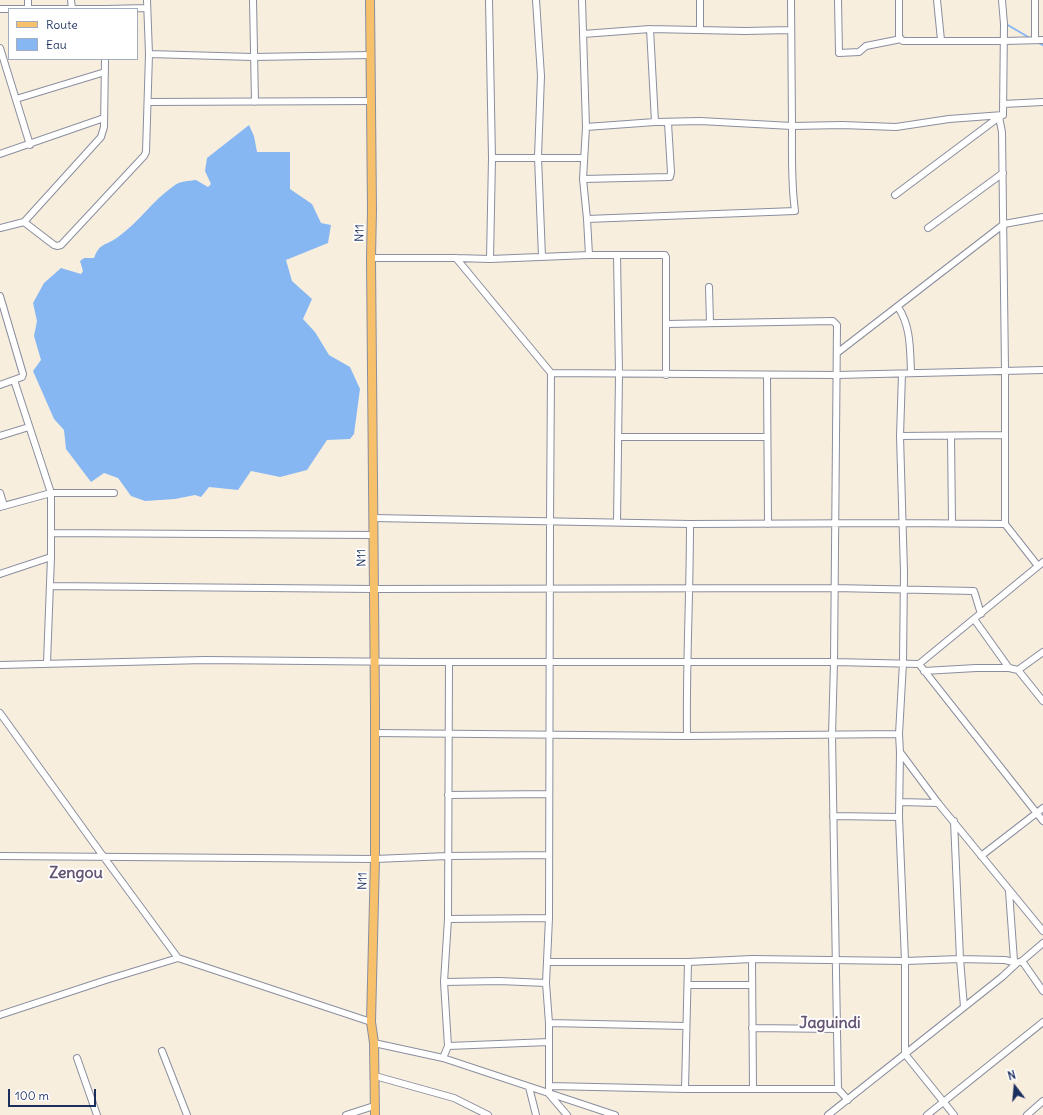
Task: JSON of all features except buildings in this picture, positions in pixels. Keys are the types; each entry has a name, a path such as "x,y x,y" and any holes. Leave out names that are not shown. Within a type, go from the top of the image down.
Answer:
{"main road":[{"name":"N11","path":"370,0 375,661 375,859 371,1022 374,1043 375,1115"}],"street":[{"path":"24,222 54,245 61,245 144,156 146,152 149,54 147,0"},
{"path":"253,0 254,102"},
{"path":"489,0 492,158 490,259"},
{"path":"536,0 541,76 538,157 542,257"},
{"path":"582,0 586,127 583,179 589,255"},
{"path":"700,0 700,30"},
{"path":"587,219 796,211 792,190 791,162 791,0"},
{"path":"838,0 839,53 859,52 866,46 901,39 903,41 1043,40 1043,43"},
{"path":"899,0 899,38 901,39"},
{"path":"938,0 941,40"},
{"path":"0,665 205,660 687,663 834,662 919,664 1041,564 1005,524 1004,224 1001,116 1003,104 1004,24 1002,0"},
{"path":"1035,0 1035,40"},
{"path":"138,8 147,8"},
{"path":"583,34 650,29 791,30"},
{"path":"650,29 655,122"},
{"path":"0,48 30,145"},
{"path":"149,54 253,57 371,55"},
{"path":"0,228 24,222 101,136 104,127 105,60"},
{"path":"16,99 105,72"},
{"path":"148,102 371,101"},
{"path":"1003,104 1043,102"},
{"path":"586,127 655,122 668,123 700,121 792,126 842,125 896,127 949,119 1001,116"},
{"path":"895,196 1001,116"},
{"path":"0,154 30,145 104,118"},
{"path":"583,179 670,177 668,123"},
{"path":"492,158 584,158"},
{"path":"928,228 1003,173"},
{"path":"837,353 1004,224 1043,217"},
{"path":"371,258 490,259 589,255 665,256 666,374"},
{"path":"617,255 619,374 617,522"},
{"path":"456,258 551,373 549,918 546,983 549,1023 549,1094 567,1115"},
{"path":"709,287 710,323"},
{"path":"0,296 23,372 22,377 0,385"},
{"path":"898,307 902,313 909,340 911,372"},
{"path":"666,324 832,320 837,325 832,735 833,816 837,961 838,1089 848,1100"},
{"path":"551,373 837,375 902,374 911,372 1043,370"},
{"path":"767,374 768,524"},
{"path":"902,374 900,436 903,523 903,663 899,734 899,817 905,961 906,1054 954,1115"},
{"path":"14,380 51,492 51,557 47,663"},
{"path":"0,436 29,427"},
{"path":"900,436 1005,435"},
{"path":"951,436 952,523"},
{"path":"619,437 768,437"},
{"path":"0,493 2,507 51,492 114,493"},
{"path":"373,518 690,524 1005,524"},
{"path":"687,735 690,524"},
{"path":"51,533 374,535"},
{"path":"0,574 51,557"},
{"path":"50,586 374,589 834,588 903,591 974,591 981,614"},
{"path":"974,619 1009,668"},
{"path":"1018,670 1043,652"},
{"path":"444,1058 448,1046 444,982 448,919 449,662"},
{"path":"919,664 1043,821"},
{"path":"924,671 976,668 1009,668 1018,670 1043,701"},
{"path":"0,713 178,958 371,1022"},
{"path":"375,732 686,736 899,734"},
{"path":"900,752 938,803 1043,931"},
{"path":"448,795 549,794"},
{"path":"900,802 938,803"},
{"path":"981,856 1043,808"},
{"path":"833,816 899,817"},
{"path":"954,821 960,959 964,1007"},
{"path":"0,856 375,859 448,856 549,855"},
{"path":"1009,891 1017,962 1043,991"},
{"path":"448,919 549,918"},
{"path":"828,1115 906,1054 1017,962 1043,943"},
{"path":"0,1015 178,958"},
{"path":"547,962 688,962 752,960 905,961 960,959 1017,962"},
{"path":"752,960 753,1089"},
{"path":"685,1089 688,962"},
{"path":"444,982 499,981 546,983"},
{"path":"688,985 752,985"},
{"path":"927,1115 1043,1022"},
{"path":"549,1023 686,1026"},
{"path":"752,1028 837,1029"},
{"path":"448,1046 549,1042"},
{"path":"374,1043 444,1058 615,1115"},
{"path":"162,1051 187,1115"},
{"path":"77,1058 97,1115"},
{"path":"375,1076 454,1098 488,1115"},
{"path":"549,1086 685,1089 838,1089"},
{"path":"529,1087 536,1115"},
{"path":"1027,1115 1043,1101"},
{"path":"346,1115 374,1106"}],"water":[{"path":"249,125 254,136 257,152 290,152 290,189 312,204 321,223 331,225 328,243 286,260 292,281 312,299 303,319 315,332 329,355 350,367 360,389 354,434 350,439 327,440 307,470 280,477 251,471 238,490 209,487 201,497 195,495 175,499 145,501 131,496 118,478 104,473 91,482 66,449 64,430 54,419 33,371 41,360 34,336 37,321 33,303 44,283 61,268 81,274 83,271 80,261 84,258 94,258 101,247 126,231 160,197 175,185 182,182 196,180 208,187 211,184 205,171 207,158"}],"waterway":[{"path":"1006,24 1030,38"},
{"path":"1037,42 1043,45"}],"district":[{"name":"Zengou","path":"76,873"},
{"name":"Jaguindi","path":"830,1023"}]}
